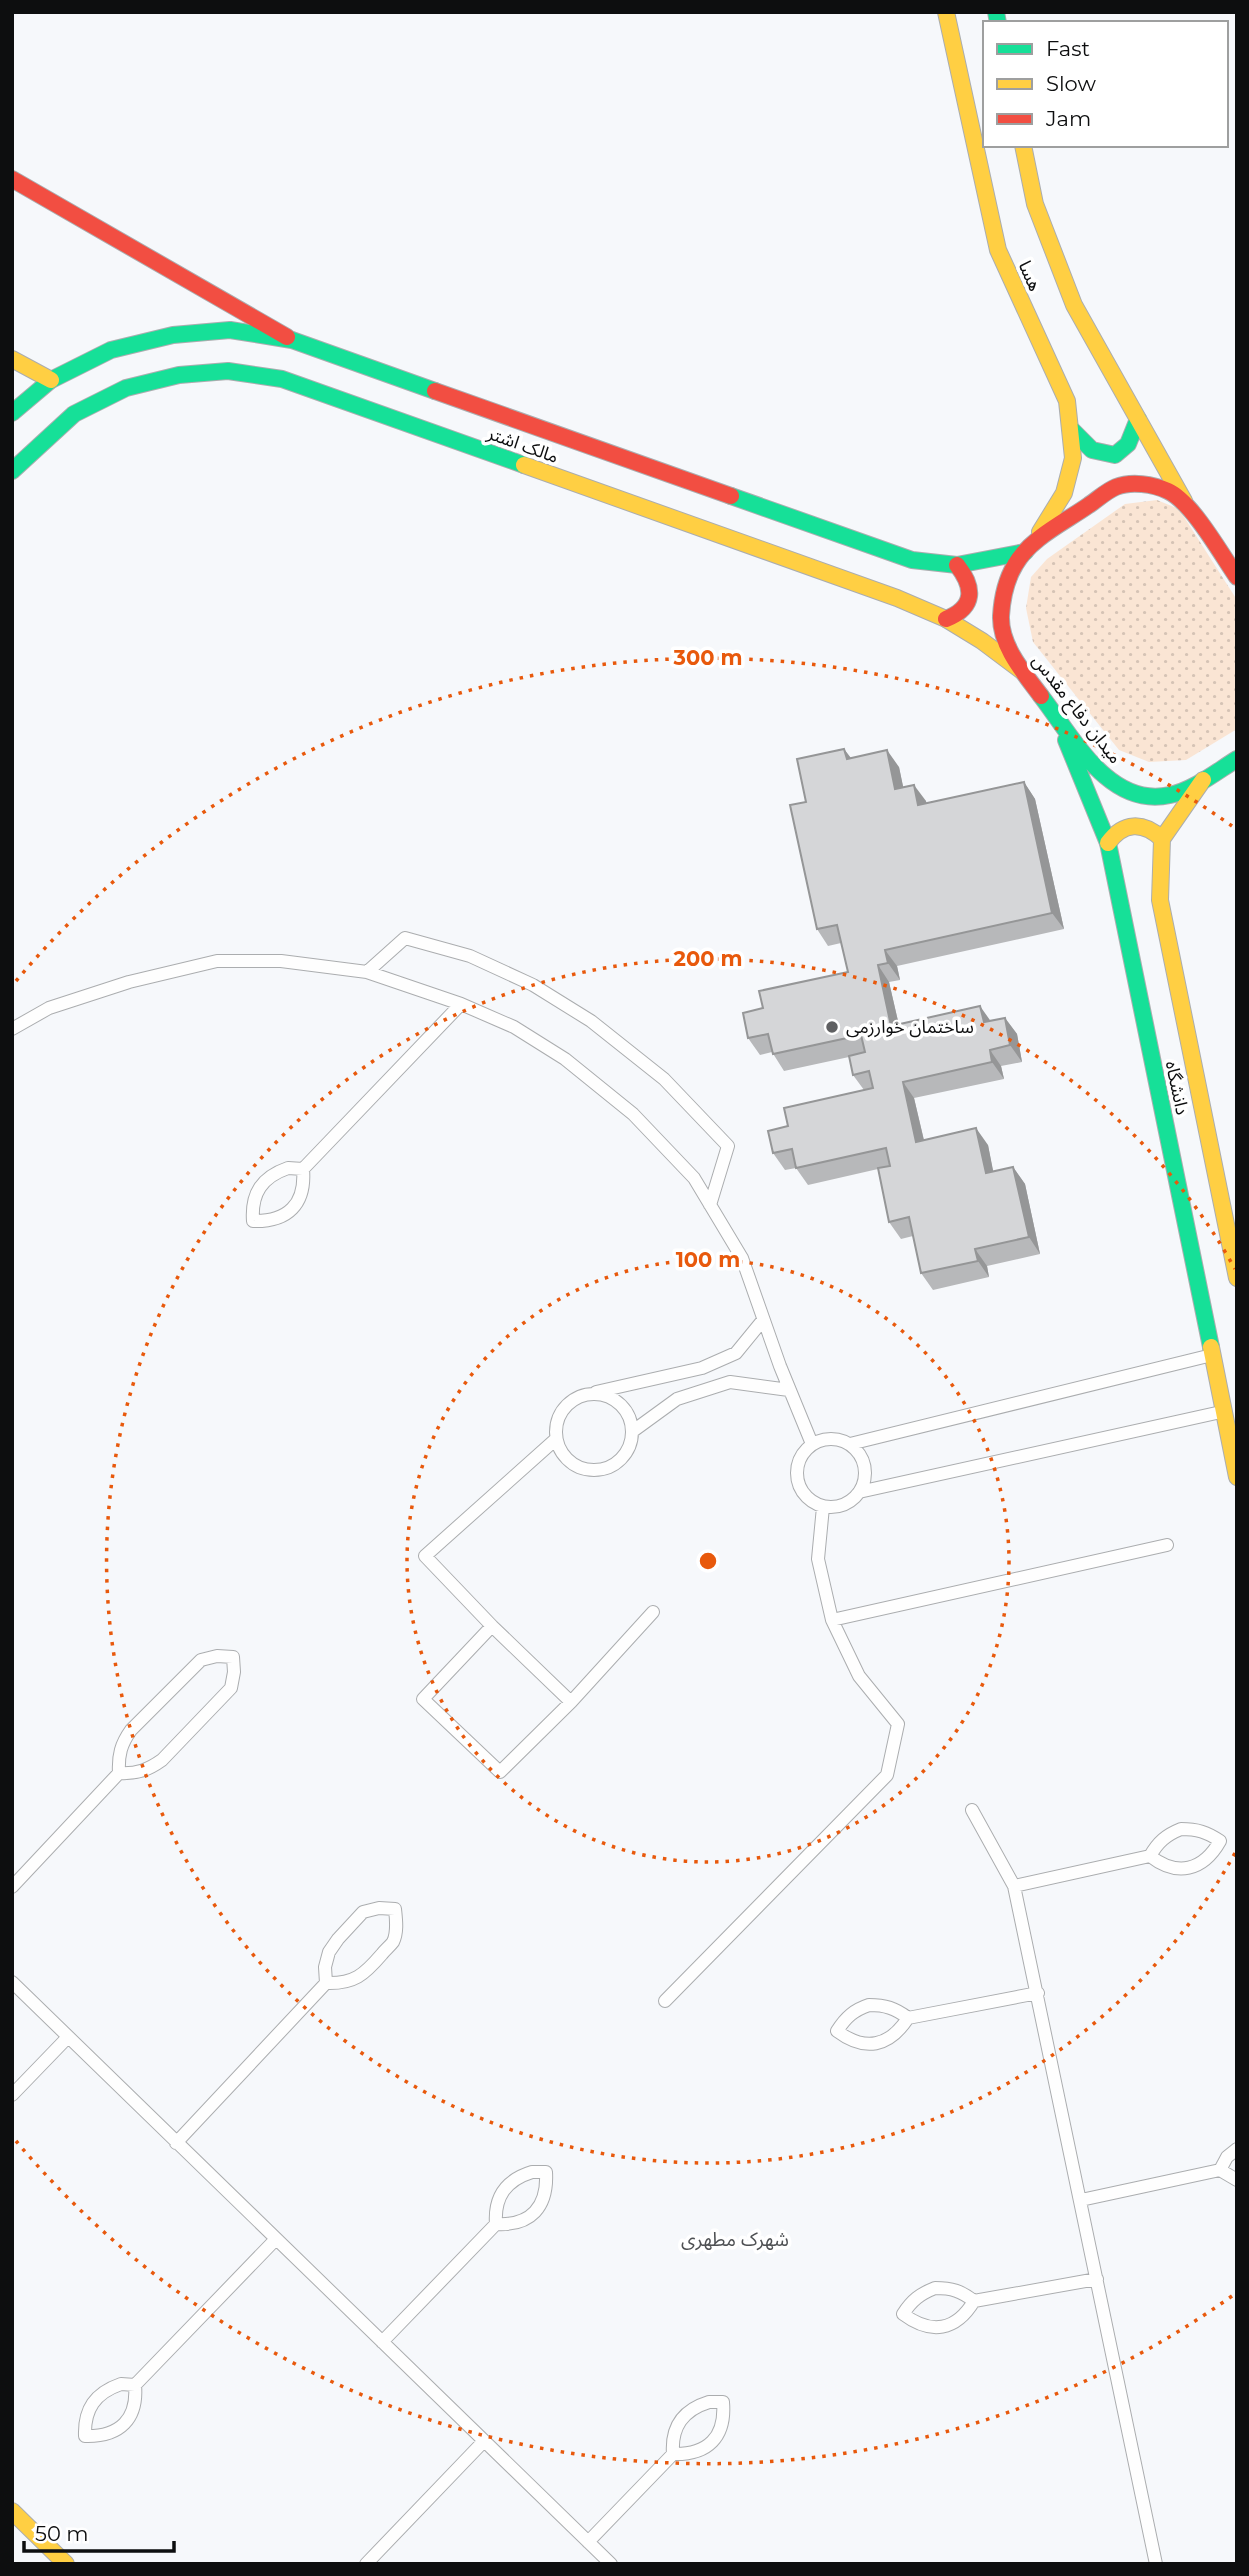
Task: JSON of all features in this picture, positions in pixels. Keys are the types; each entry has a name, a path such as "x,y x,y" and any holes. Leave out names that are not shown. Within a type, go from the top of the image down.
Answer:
{"main road":[{"name":"هسا","path":"946,12 998,250 1067,401 1073,458 1064,493 1030,547"},
{"name":"هسا","path":"1023,147 1035,204 1074,304 1184,501"},
{"path":"12,179 292,340"},
{"name":"مالک اشتر","path":"12,413 51,380 111,350 173,335 230,330 292,340 912,560 957,565 1030,547"},
{"path":"12,359 51,380"},
{"name":"مالک اشتر","path":"12,471 74,414 126,388 179,375 228,371 282,379 897,598 946,619 982,641 1022,671"},
{"path":"1070,428 1092,450 1115,455 1128,444 1138,419"},
{"name":"میدان دفاع مقدس","path":"1237,577 1184,501 1169,491 1152,485 1134,484 1116,488 1030,547 1015,564 1004,591 1001,619 1008,647 1022,671 1103,777 1119,789 1139,796 1159,798 1180,794 1237,759"},
{"path":"946,619 956,616 969,601 969,581 957,565"},
{"name":"دانشگاه","path":"1055,715 1108,843 1237,1477"},
{"path":"1108,843 1120,829 1138,824 1148,826 1162,839 1203,780"},
{"name":"دانشگاه","path":"1162,839 1160,900 1237,1278"},
{"path":"12,2511 66,2564"}],"lane":[{"path":"367,972 405,938 470,956 533,985 591,1021 664,1079 728,1146 710,1205"},
{"path":"12,1029 50,1008 129,982 218,961 281,961 367,972 461,1004 513,1027 565,1059 633,1114 694,1178 741,1258 789,1390 812,1444"},
{"path":"303,1169 288,1168 264,1181 256,1193 252,1207 253,1221 281,1217 292,1209 302,1190 303,1169 461,1004"},
{"path":"590,1393 603,1394 624,1407 633,1431 625,1455 604,1469 580,1467 569,1461 561,1451 556,1439 556,1427 567,1404 590,1393 702,1368 736,1353 763,1320"},
{"path":"850,1444 1212,1355"},
{"path":"633,1431 677,1399 730,1382 789,1390"},
{"path":"859,1492 1223,1411"},
{"path":"556,1439 425,1556 492,1626 571,1702"},
{"path":"824,1439 838,1439 850,1444 860,1454 865,1467 859,1492 849,1502 837,1507 823,1507 811,1502 802,1492 797,1480 797,1466 802,1454 812,1444 824,1439"},
{"path":"665,2001 887,1775 898,1724 859,1676 832,1620 818,1559 823,1507"},
{"path":"832,1620 1167,1545"},
{"path":"492,1626 423,1699 500,1772 571,1702 653,1612"},
{"path":"12,1887 120,1773 120,1750 131,1730 201,1660 217,1656 233,1657 231,1689 162,1760 142,1772 120,1773"},
{"path":"972,1810 1014,1886 1155,2563"},
{"path":"1014,1886 1150,1856 1162,1839 1181,1829 1209,1833 1220,1842 1213,1854 1202,1863 1189,1868 1161,1865 1150,1856"},
{"path":"176,2143 326,1983 327,1959 338,1939 363,1912 379,1908 395,1909 393,1941 369,1969 357,1978 342,1983 326,1983"},
{"path":"12,1982 611,2564"},
{"path":"908,2018 897,2009 869,2005 856,2010 845,2019 837,2031 862,2044 876,2044 895,2035 908,2018 1038,1993"},
{"path":"12,2095 68,2037"},
{"path":"1220,2170 1227,2157 1237,2149"},
{"path":"1081,2200 1220,2170 1237,2180"},
{"path":"382,2343 496,2224 497,2203 507,2185 525,2174 546,2172 547,2187 535,2212 524,2221 510,2225 496,2224"},
{"path":"135,2385 121,2384 108,2388 96,2397 88,2408 85,2436 100,2437 113,2433 125,2424 133,2412 135,2385 275,2239"},
{"path":"974,2301 963,2292 950,2288 935,2288 922,2293 911,2302 904,2314 921,2325 942,2327 961,2318 974,2301 1097,2279"},
{"path":"588,2542 673,2454 674,2433 684,2414 695,2406 723,2402 724,2417 712,2442 701,2451 688,2455 673,2454"},
{"path":"366,2564 484,2441"}],"shaded area":[{"path":"1157,500 1179,509 1237,600 1237,729 1186,760 1149,762 1119,750 1033,642 1026,608 1031,577 1047,559 1125,504"}],"building":[{"name":"ساختمان خوارزمی","path":"844,749 847,759 887,750 895,789 914,785 918,805 1024,782 1052,913 885,950 888,963 878,965 891,1026 980,1006 984,1022 1005,1018 1010,1045 990,1050 992,1062 903,1082 916,1142 976,1128 986,1173 1013,1167 1029,1237 975,1249 978,1261 921,1273 909,1217 889,1222 878,1168 890,1166 886,1148 796,1168 792,1149 773,1153 768,1131 788,1126 784,1108 873,1088 869,1071 853,1075 849,1056 865,1052 861,1035 773,1054 768,1034 748,1038 743,1013 763,1008 759,991 848,972 837,925 817,929 790,805 806,802 797,759"}],"traffic: fast":[{"path":"996,12 998,21"},
{"path":"12,413 51,380 111,350 173,335 230,330 292,340 435,391"},
{"path":"12,471 74,414 126,388 179,375 228,371 282,379 524,465"},
{"path":"1070,428 1092,450 1115,455 1128,444 1138,419"},
{"path":"731,496 912,560 957,565 1025,552"},
{"path":"1041,696 1094,766 1128,791 1148,796 1179,793 1237,759"},
{"path":"1066,740 1108,843 1211,1347"}],"traffic: slow":[{"path":"946,12 998,250 1067,401 1073,458 1064,493 1040,532"},
{"path":"1023,147 1035,204 1074,305 1184,501"},
{"path":"12,359 51,380"},
{"path":"524,465 897,598 946,619 982,641 1022,671"},
{"path":"1203,780 1162,839 1160,900 1237,1278"},
{"path":"1108,843 1120,831 1134,826 1148,829 1162,839"},
{"path":"1211,1347 1237,1477"},
{"path":"12,2511 66,2564"}],"traffic: jam":[{"path":"12,179 287,337"},
{"path":"435,391 731,496"},
{"path":"1041,696 1014,659 1004,638 1001,616 1007,583 1015,565 1030,547 1109,491 1122,485 1142,484 1168,491 1177,497 1196,517 1237,577"},
{"path":"946,619 963,609 969,596 967,581 957,565"}],"place":[{"name":"ساختمان خوارزمی","path":"832,1027"}],"district":[{"name":"شهرک مطهری","path":"735,2239"}]}
